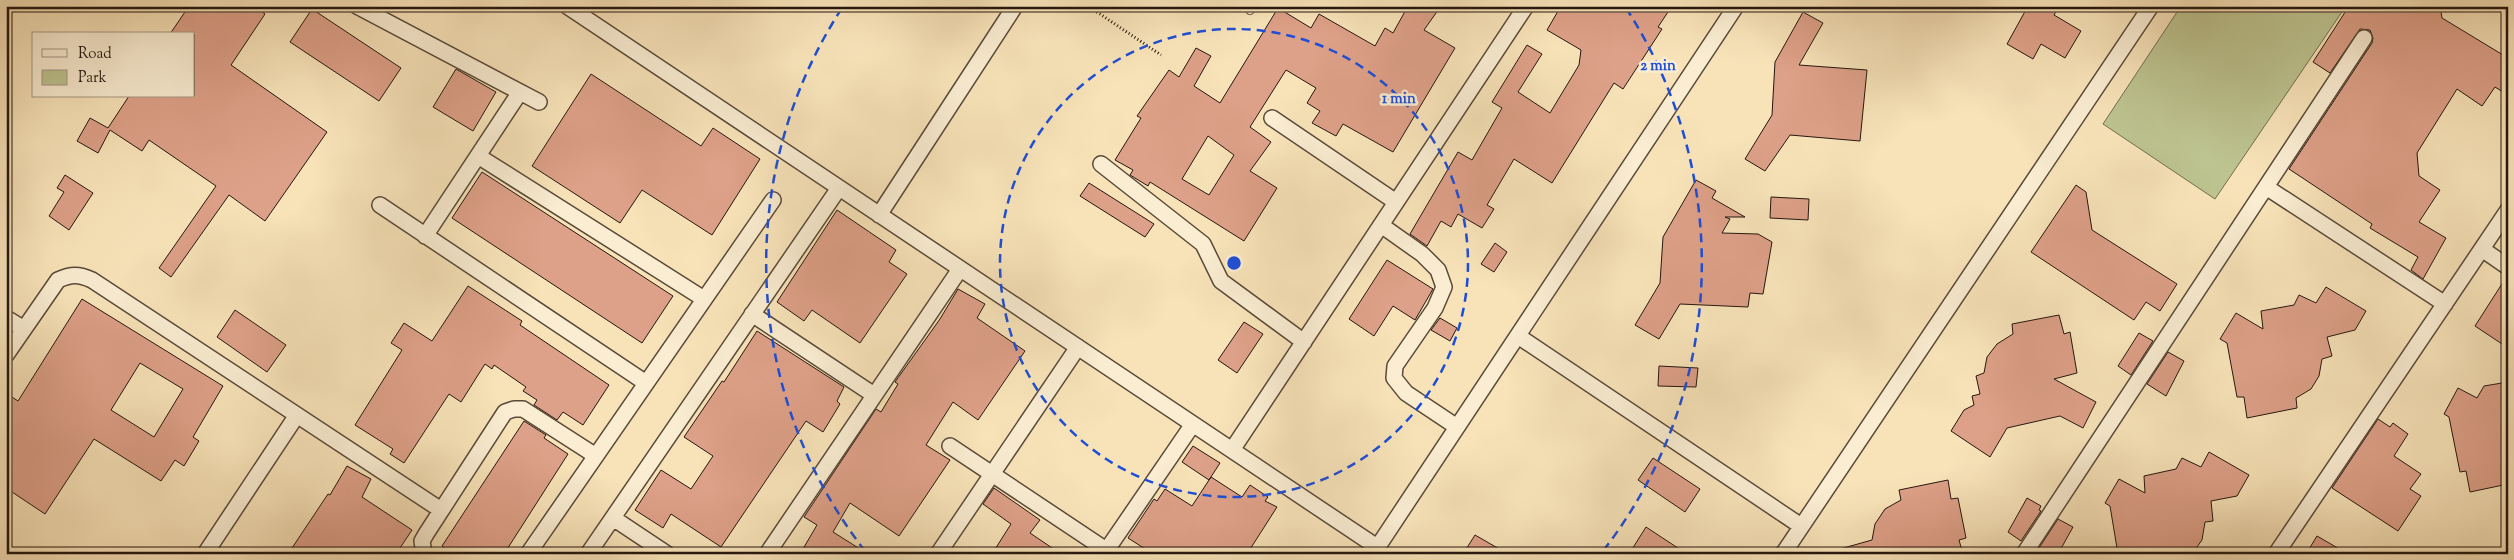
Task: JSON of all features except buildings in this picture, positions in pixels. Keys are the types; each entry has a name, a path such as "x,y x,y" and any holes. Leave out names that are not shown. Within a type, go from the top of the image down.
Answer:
{"street":[{"path":"357,6 539,102"},
{"path":"567,6 590,13 838,188 1232,450 1375,550 1736,6"},
{"path":"880,215 1016,6"},
{"path":"1232,450 1526,6"},
{"path":"1783,554 2151,6"},
{"path":"2024,554 2364,38"},
{"path":"425,236 520,92"},
{"path":"1272,118 1396,202"},
{"path":"478,156 704,299"},
{"path":"1101,164 1203,244 1221,281 1304,342"},
{"path":"2266,187 2445,304"},
{"path":"588,554 838,188"},
{"path":"528,554 773,200"},
{"path":"380,205 646,383"},
{"path":"2276,554 2508,210"},
{"path":"1381,225 1422,254 1438,270 1444,287 1435,308 1395,366 1394,378 1406,393 1457,427"},
{"path":"2482,249 2508,267"},
{"path":"768,554 960,268"},
{"path":"6,355 58,280 68,275 81,275 92,280 440,510"},
{"path":"752,314 874,395"},
{"path":"6,318 24,329"},
{"path":"1518,336 1801,526"},
{"path":"938,554 1078,347"},
{"path":"424,554 422,541 440,510 505,412 523,409 596,456"},
{"path":"205,554 297,415"},
{"path":"950,446 1108,553 1193,424"},
{"path":"613,518 667,554"}],"path":[{"path":"1088,6 1161,55"}],"green space":[{"path":"2181,6 2346,6 2215,199 2103,124"}]}
